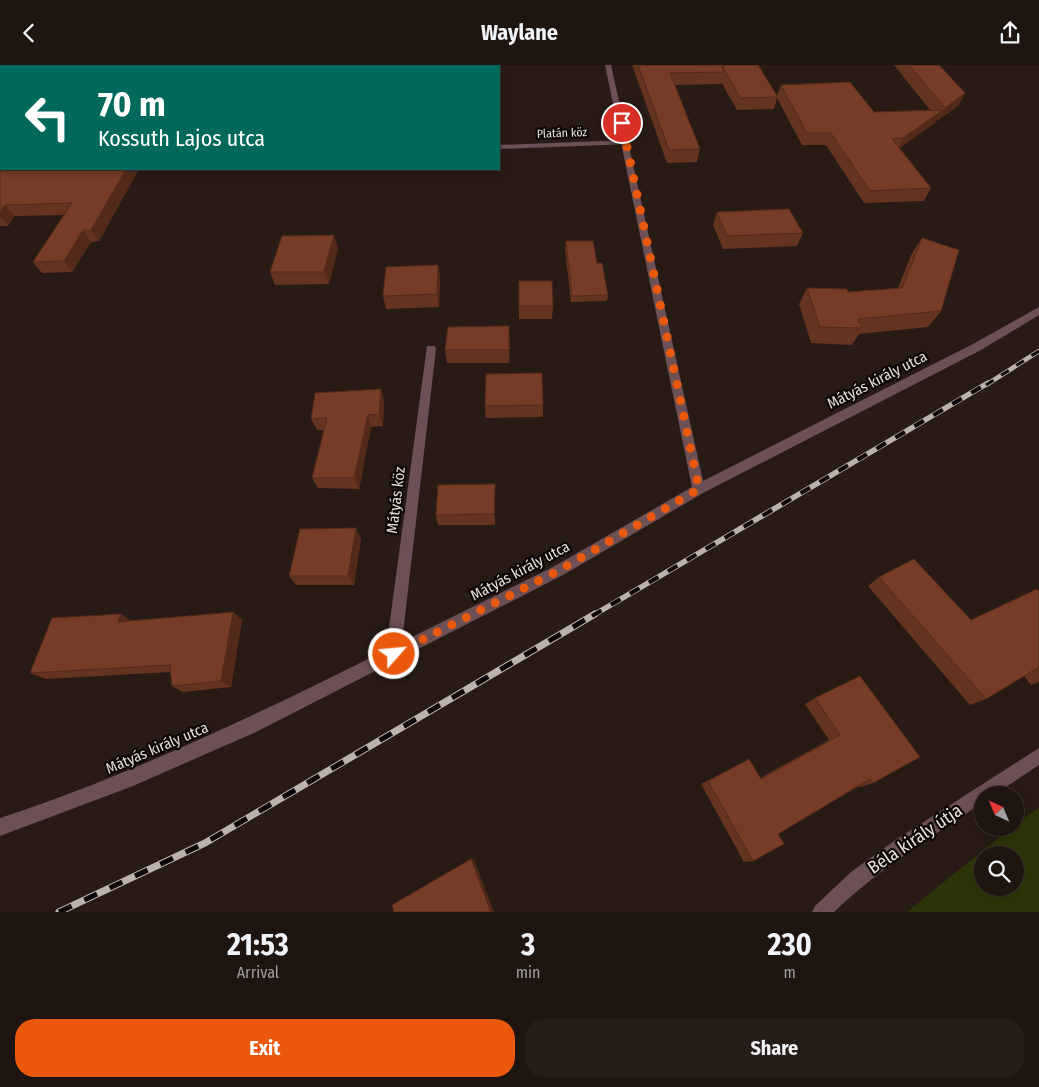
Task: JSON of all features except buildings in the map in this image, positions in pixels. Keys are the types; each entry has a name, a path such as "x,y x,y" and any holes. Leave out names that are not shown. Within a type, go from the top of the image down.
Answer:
{"street":[{"path":"608,65 699,489"},
{"name":"Platán köz","path":"500,147 626,142"},
{"name":"Mátyás király utca","path":"0,827 133,778 250,726 558,571 699,489 977,347 1039,310"},
{"name":"Mátyás köz","path":"394,654 431,349"},
{"name":"Béla király útja","path":"821,912 857,878 900,847 1039,756"}],"green space":[{"path":"1039,808 1039,912 907,912 974,858 974,896 1024,896 1024,846 989,846 1001,836 1024,836 1024,818"}],"railway":[{"path":"986,385 1039,351"},
{"path":"592,616 988,383"},
{"path":"59,912 205,843 595,614"}],"route":[{"path":"394,654 558,571 699,489 622,123"}]}
